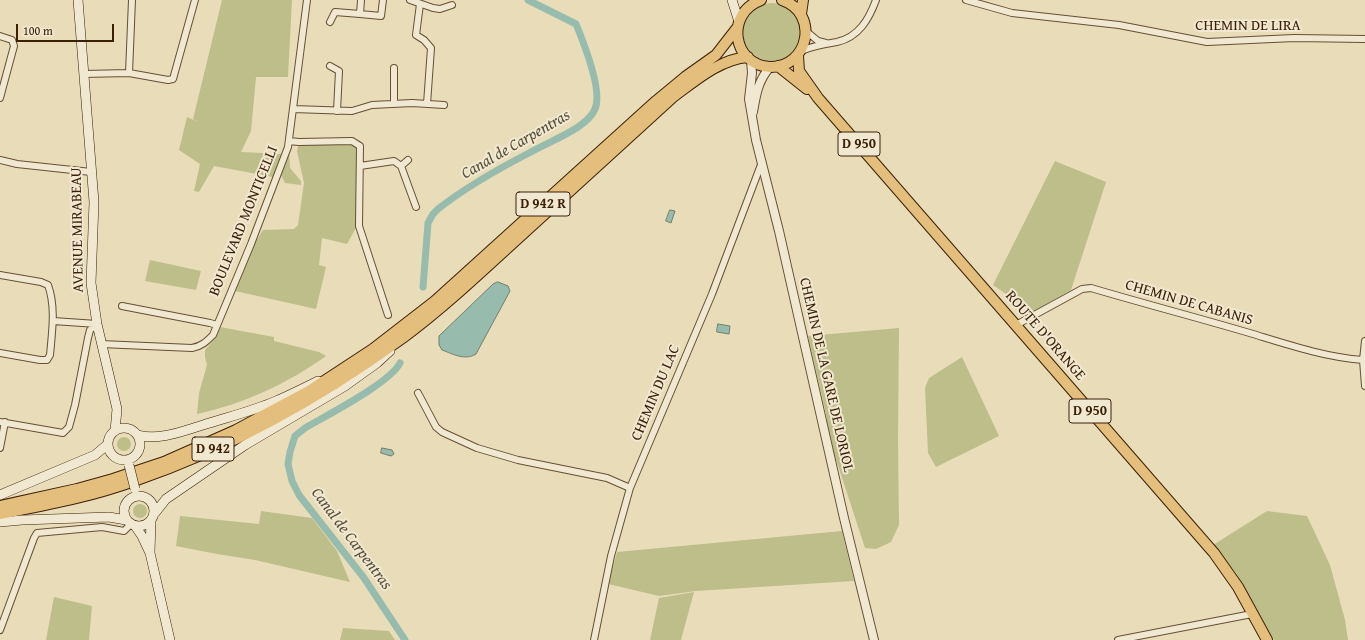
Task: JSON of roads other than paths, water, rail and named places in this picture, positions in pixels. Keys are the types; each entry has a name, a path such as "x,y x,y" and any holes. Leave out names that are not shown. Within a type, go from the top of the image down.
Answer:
{"main road":[{"name":"AVENUE MIRABEAU","path":"78,0 94,213 92,283 97,324 117,409"},
{"path":"732,0 740,47 749,59"},
{"path":"782,0 791,4 801,14 806,31"},
{"path":"801,14 803,0"},
{"path":"736,28 742,14 754,1"},
{"name":"D 942 R","path":"0,506 114,479 164,462 236,430 309,390 346,367 373,349 435,301 656,101 685,77 716,55 736,28"},
{"name":"D 950","path":"799,53 804,44 806,31"},
{"path":"774,67 792,60 799,53"},
{"name":"ROUTE D'ORANGE","path":"799,53 799,71 818,98 1214,553 1238,587 1267,640"},
{"name":"D 942","path":"0,514 79,497 126,484 201,455 235,439 320,393 355,371 405,336 453,297 673,97 696,80 715,69 736,59 749,59"},
{"name":"D 950","path":"749,59 757,64 774,67"},
{"name":"ROUTE D'ORANGE","path":"774,67 818,98"},
{"path":"0,522 102,518 141,526 147,525 166,499 246,445 345,386 377,364 405,336"},
{"path":"117,409 128,428 138,435 147,438 156,438 256,409 277,401 346,367"},
{"path":"115,431 117,409"},
{"path":"0,494 95,455 108,444 111,434 123,428 128,428"},
{"path":"128,462 138,452 141,444 138,435"},
{"path":"108,444 114,457 128,462"},
{"path":"128,462 136,492 150,500 155,508 150,553"},
{"path":"136,492 126,503 124,511 131,523 142,536 150,553 170,640"}],"street":[{"path":"129,73 132,0"},
{"path":"83,74 129,73 168,80 173,79 195,0"},
{"name":"BOULEVARD MONTICELLI","path":"101,344 192,348 199,347 213,335 251,244 289,141 307,0"},
{"path":"360,14 361,0"},
{"path":"330,22 335,12 381,16 383,0"},
{"path":"410,0 440,9 452,5"},
{"path":"799,53 808,48 845,40 861,29 867,21 876,0"},
{"name":"CHEMIN DE LIRA","path":"966,0 994,9 1119,25 1207,42 1294,38 1365,39"},
{"path":"420,4 416,35 424,40 431,48 426,104"},
{"path":"806,31 818,41 828,43"},
{"path":"0,36 12,40 14,46 0,98"},
{"name":"CHEMIN DE LA GARE DE LORIOL","path":"749,59 752,73 749,99 756,140 779,231 844,518 874,640"},
{"path":"330,66 338,71 337,111"},
{"name":"CHEMIN DE LA GARE DE LORIOL","path":"752,115 762,76 774,67"},
{"path":"394,68 394,104"},
{"path":"293,109 352,111 372,105 444,105"},
{"path":"289,141 352,141 360,146 359,226 388,315"},
{"path":"0,160 16,164 91,172"},
{"path":"401,166 408,160"},
{"path":"360,166 394,161 401,166 416,207"},
{"name":"CHEMIN DU LAC","path":"594,640 610,556 630,488 712,294 762,162"},
{"path":"0,275 41,282 48,285 51,293 53,321 50,355 47,360 0,353"},
{"name":"CHEMIN DE CABANIS","path":"1016,325 1082,289 1091,288 1254,334 1281,344 1347,359 1363,360"},
{"path":"122,306 217,325"},
{"path":"53,321 97,324"},
{"path":"0,448 2,422 63,433 69,427 75,405 90,330 97,324"},
{"path":"1365,341 1363,360 1365,386"},
{"path":"418,393 436,427 442,432 477,448 518,460 607,478 630,488"},
{"path":"0,630 37,533 102,528 124,531 131,523"},
{"path":"1118,640 1252,614"}],"waterway":[{"name":"Canal de Carpentras","path":"423,287 428,223 433,214 460,193 482,179 578,127 588,119 595,109 597,101 594,79 576,24 528,0"},
{"name":"Canal de Carpentras","path":"400,363 384,380 342,407 305,428 295,436 288,464 292,481 299,495 364,578 405,640"}]}
